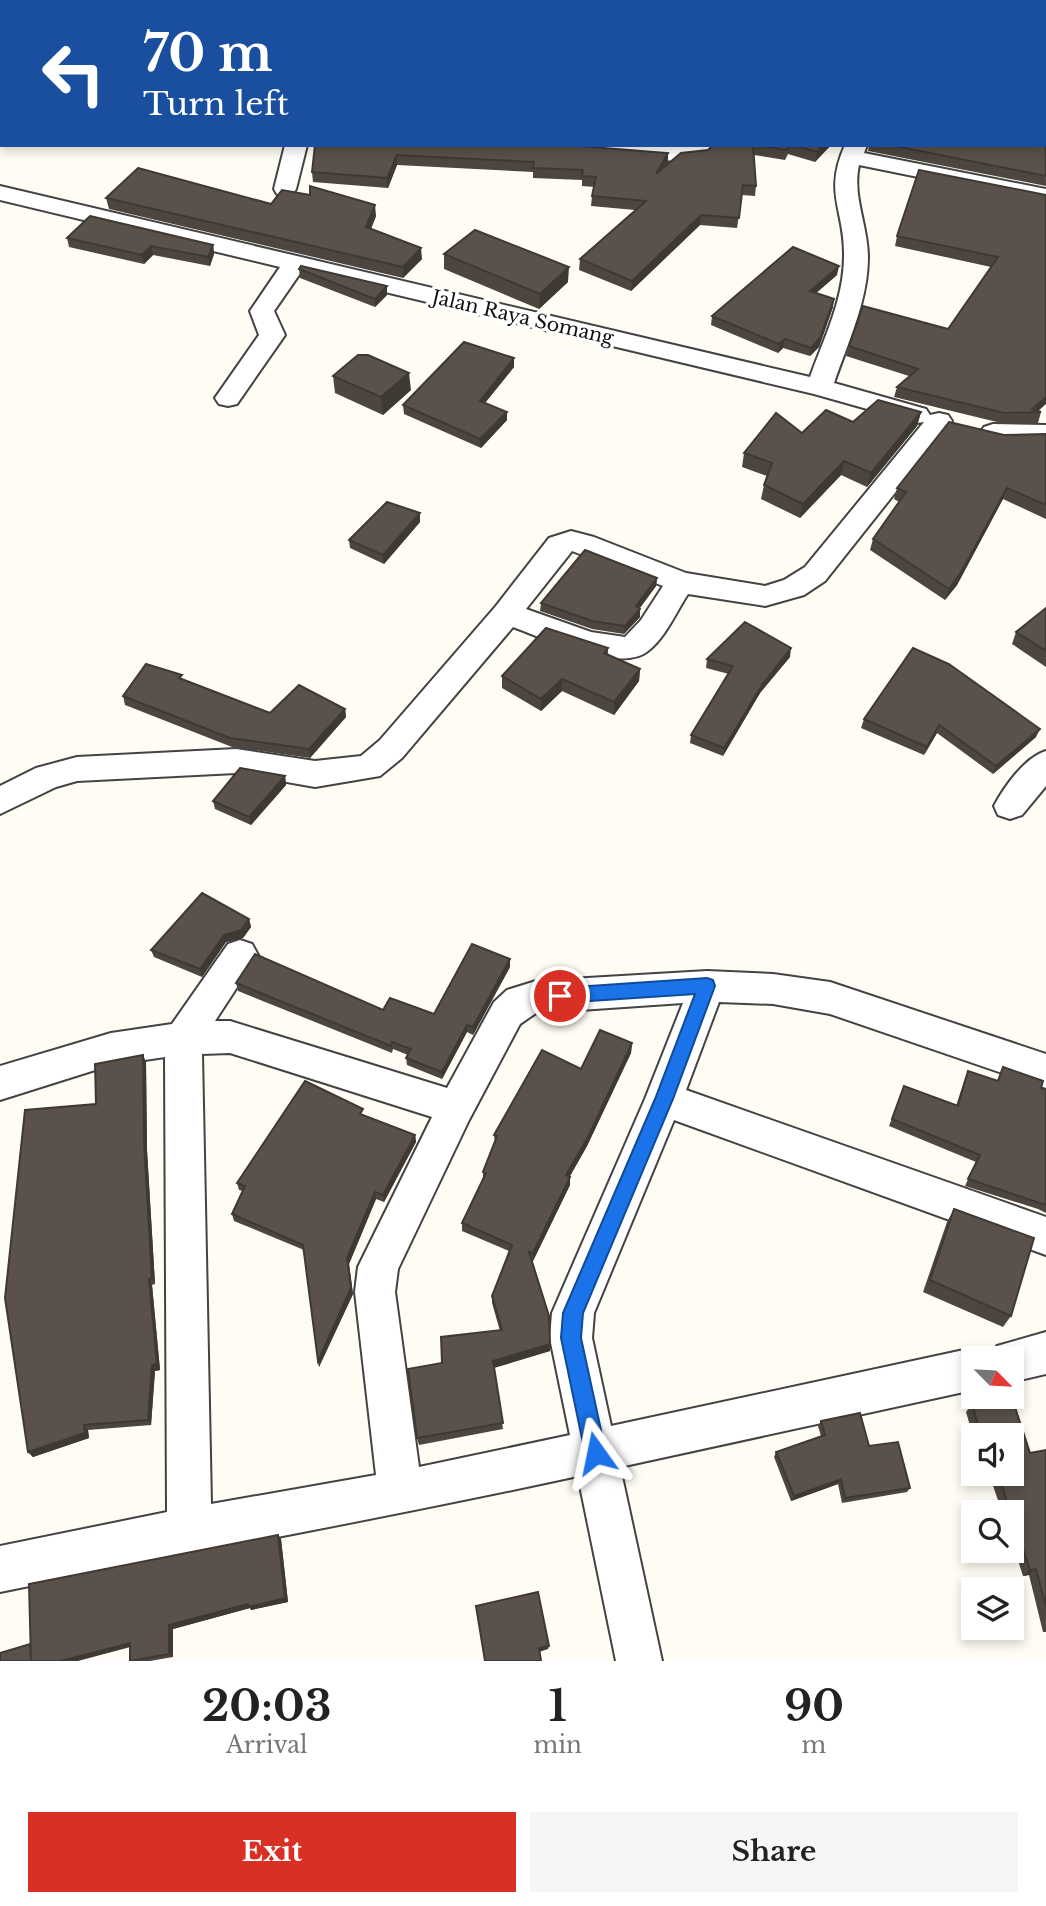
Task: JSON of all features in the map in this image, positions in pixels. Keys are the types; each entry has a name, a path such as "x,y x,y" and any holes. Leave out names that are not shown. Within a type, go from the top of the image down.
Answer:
{"street":[{"path":"285,189 296,147"},
{"path":"585,147 676,154 697,153 705,147"},
{"path":"820,387 851,292 856,257 843,182 853,151 1046,196"},
{"name":"Jalan Raya Somang","path":"0,193 820,387 939,421 1001,435 1046,434"},
{"path":"228,398 272,335 262,311 295,263"},
{"path":"0,801 47,777 77,769 118,765 236,761 315,774 369,767 391,749 507,614 559,545 571,541 681,582 765,596 794,588 815,574 939,421"},
{"path":"507,614 607,648 631,649 641,641 681,582"},
{"path":"1010,806 1046,763"},
{"path":"189,1530 183,1038 240,955"},
{"path":"400,1493 375,1292 378,1267 456,1108 507,1013 520,1001 707,986 773,989 830,999 1046,1070"},
{"path":"639,1661 571,1338 573,1313 664,1099 707,986"},
{"path":"0,1083 111,1049 183,1038 230,1037 456,1108"},
{"path":"664,1099 1046,1236"},
{"path":"1024,1358 1046,1353"},
{"path":"0,1569 189,1530 400,1493 596,1453 961,1372"}],"building":[{"path":"315,147 592,147 668,153 656,174 681,153 708,150 711,147 753,147 756,186 743,185 739,218 701,215 632,281 580,259 646,201 592,196 596,177 582,176 583,170 533,168 534,162 397,155 387,178 312,172"},
{"path":"801,147 821,147 817,152"},
{"path":"900,147 1046,147 1046,176"},
{"path":"138,168 271,204 282,190 310,195 310,186 375,205 366,227 421,248 403,267 106,198"},
{"path":"919,170 1046,195 1046,397 1032,409 1041,412 1004,413 897,387 918,369 849,346 863,306 948,329 998,257 897,236"},
{"path":"90,216 213,245 208,257 151,246 142,255 67,238"},
{"path":"475,230 569,267 540,294 444,254"},
{"path":"793,247 839,266 810,291 834,299 820,338 811,348 785,339 779,344 712,316"},
{"path":"301,266 387,286 375,299 299,269"},
{"path":"464,342 514,358 480,401 507,412 480,439 403,405"},
{"path":"358,355 368,355 409,373 381,397 333,376"},
{"path":"878,400 921,412 871,473 844,461 803,504 764,485 772,463 744,453 776,413 802,433 826,410 853,422"},
{"path":"949,422 1004,435 1046,434 1046,505 1007,488 949,589 873,539 906,492 897,488"},
{"path":"387,502 420,513 383,555 349,540"},
{"path":"585,550 657,578 636,606 640,609 625,626 592,621 541,603"},
{"path":"1046,608 1046,651 1016,632"},
{"path":"745,622 791,648 762,685 724,748 691,735 733,666 707,659"},
{"path":"546,628 608,648 604,653 640,669 614,702 562,679 541,699 502,676"},
{"path":"913,648 949,664 1040,729 996,766 939,725 927,747 864,719"},
{"path":"146,664 182,675 179,678 270,713 299,685 345,709 309,749 230,738 123,696"},
{"path":"240,768 285,776 249,817 213,801"},
{"path":"202,893 249,919 241,930 224,935 200,969 151,950"},
{"path":"472,944 510,959 473,1027 467,1025 442,1072 406,1058 411,1049 392,1042 391,1046 236,983 255,954 383,1010 390,998 434,1014"},
{"path":"600,1030 632,1043 588,1137 566,1175 570,1177 533,1253 529,1252 549,1316 550,1344 493,1361 503,1423 417,1438 408,1369 442,1363 441,1337 502,1330 492,1296 512,1245 462,1223 486,1173 483,1172 497,1136 494,1135 542,1050 581,1069"},
{"path":"143,1055 144,1143 152,1278 149,1279 157,1364 152,1365 148,1420 84,1425 85,1433 28,1452 5,1298 25,1110 96,1104 95,1064"},
{"path":"1003,1067 1043,1081 1041,1088 1046,1090 1046,1205 968,1179 980,1155 892,1119 904,1086 958,1106 968,1071 998,1081"},
{"path":"305,1081 363,1109 360,1114 415,1135 383,1195 375,1192 347,1258 351,1288 318,1361 303,1245 232,1214 245,1186 237,1183"},
{"path":"954,1209 1034,1238 1011,1316 930,1280"},
{"path":"973,1409 1016,1409 1020,1423 978,1423"},
{"path":"860,1413 869,1446 898,1442 910,1488 845,1498 841,1479 794,1496 776,1452 825,1435 821,1421"},
{"path":"1024,1435 1030,1453 1046,1450 1046,1607 1036,1569 1030,1570 1024,1552 1024,1500 1007,1500 1002,1486 1024,1486"},
{"path":"278,1535 285,1598 249,1607 248,1604 169,1625 169,1654 130,1661 130,1643 61,1661 0,1661 0,1653 30,1644 31,1660 29,1584"},
{"path":"538,1592 549,1646 539,1648 541,1661 485,1661 476,1606"}],"route":[{"path":"560,996 707,986 664,1099 573,1313 571,1338 596,1453"}]}
